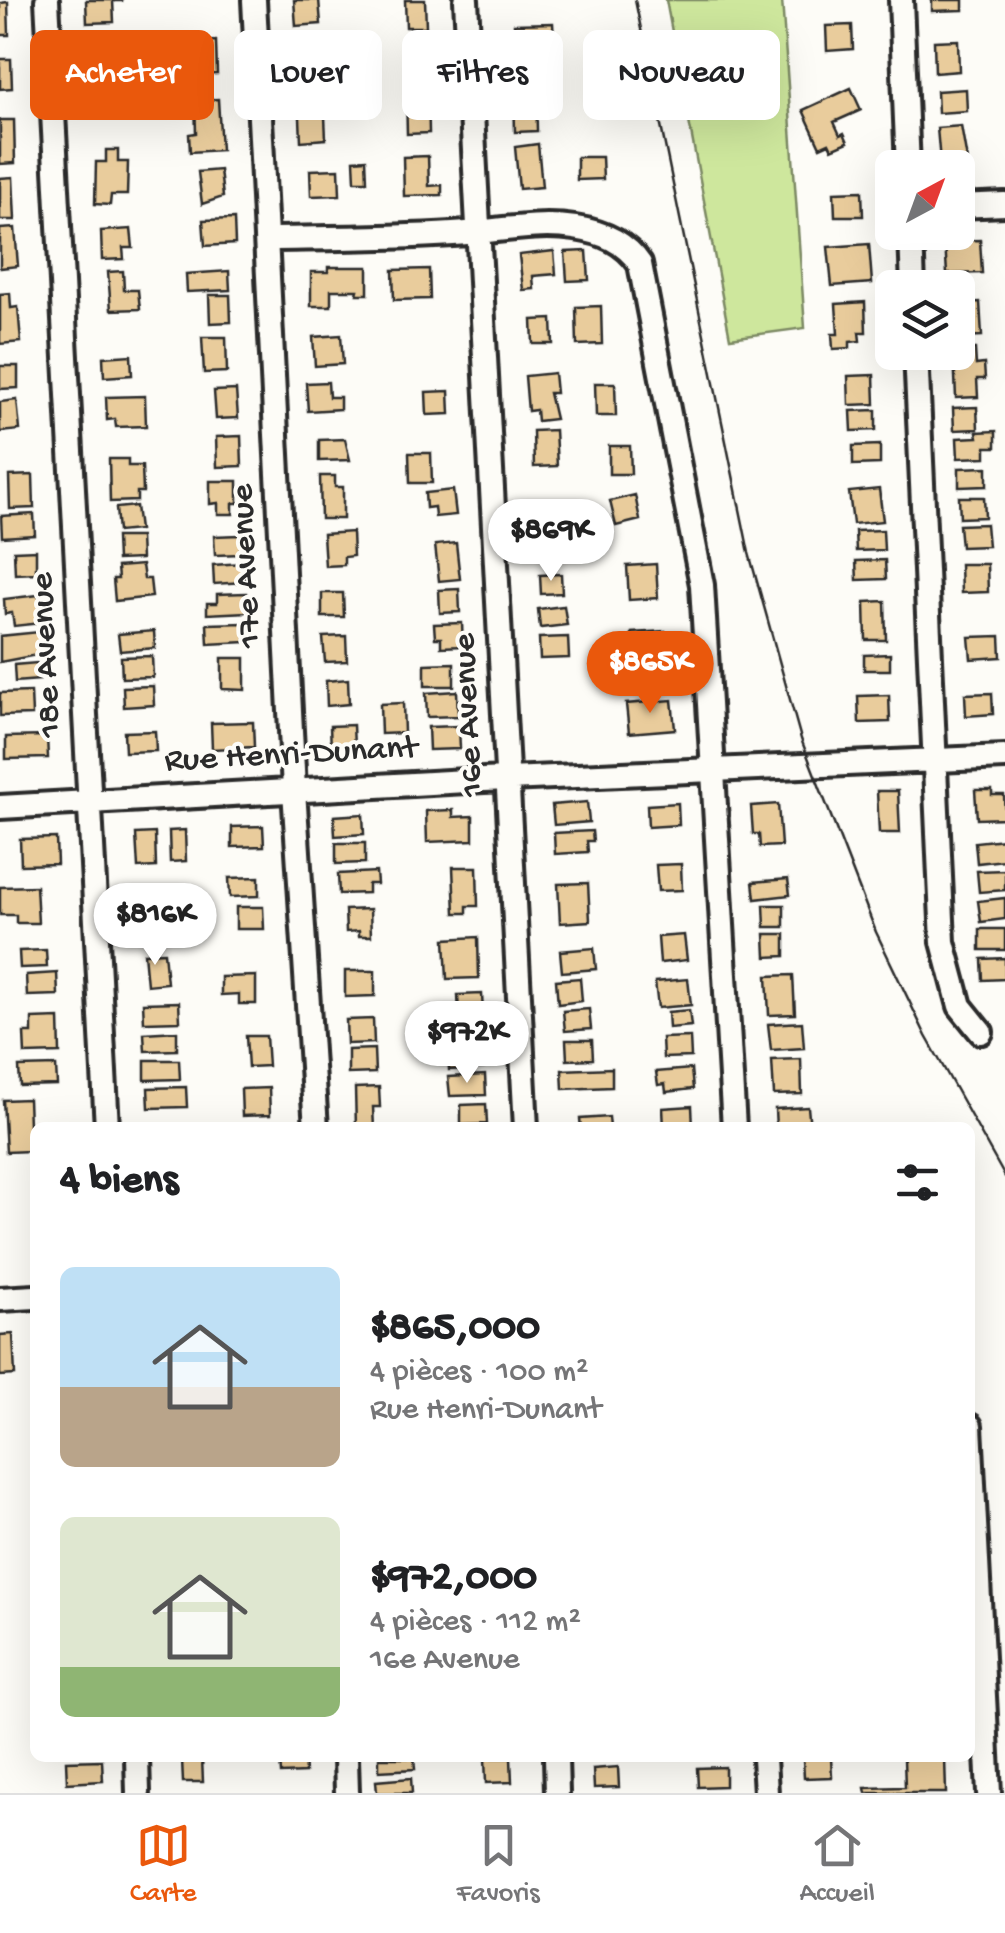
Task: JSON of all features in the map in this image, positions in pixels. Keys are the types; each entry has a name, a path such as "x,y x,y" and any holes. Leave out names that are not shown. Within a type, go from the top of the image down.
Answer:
{"street":[{"name":"18e Avenue","path":"46,0 107,1122"},
{"name":"17e Avenue","path":"254,0 294,790 316,1122"},
{"name":"16e Avenue","path":"466,0 526,1122"},
{"path":"901,0 907,150"},
{"path":"975,205 1005,204"},
{"path":"268,240 575,228 609,237 628,248 640,264 702,585 734,1122"},
{"path":"917,370 943,942 960,1006 980,1032"},
{"name":"Rue Henri-Dunant","path":"0,807 508,779 1005,758"},
{"path":"0,1299 30,1298"},
{"path":"975,1528 988,1793"},
{"path":"138,1762 138,1793"},
{"path":"346,1762 347,1793"},
{"path":"556,1762 557,1793"},
{"path":"764,1762 766,1793"}],"green space":[{"path":"666,0 782,0 805,328 730,338 689,120 780,120 780,30 672,30"}],"building":[{"path":"86,0 122,1 113,1 114,22 87,23"},
{"path":"294,0 319,0 321,24 296,26"},
{"path":"405,0 425,0 426,27 406,27"},
{"path":"932,0 963,0 963,10 932,11"},
{"path":"8,2 9,35 0,35 0,3"},
{"path":"553,23 553,30 514,30 514,24"},
{"path":"852,25 853,49 827,51 826,26"},
{"path":"958,40 959,71 935,73 934,41"},
{"path":"216,41 217,74 214,74"},
{"path":"0,59 11,59 12,88 0,89"},
{"path":"851,88 861,110 834,122 848,142 832,149 829,143 820,147 803,110"},
{"path":"966,89 967,111 938,113 937,91"},
{"path":"214,99 218,99 221,150 190,152 189,134 196,133 196,120 214,120"},
{"path":"0,120 14,120 15,163 0,164"},
{"path":"300,120 325,120 326,139 301,141"},
{"path":"407,120 429,120 429,133 407,134"},
{"path":"515,120 537,120 537,131 515,132"},
{"path":"961,126 965,150 939,150 937,128"},
{"path":"538,144 542,187 519,189 515,147"},
{"path":"106,150 118,150 118,162 128,162 127,195 111,195 110,205 95,204 96,162 106,162"},
{"path":"428,156 429,186 442,185 442,195 404,196 403,157"},
{"path":"577,157 602,157 603,179 577,180"},
{"path":"366,159 367,181 355,181 354,160"},
{"path":"339,169 340,195 311,196 310,170"},
{"path":"220,170 223,197 202,204 198,172"},
{"path":"13,177 15,220 0,220 0,178"},
{"path":"862,191 863,216 835,216 834,192"},
{"path":"234,219 235,244 205,246 203,220"},
{"path":"15,228 18,266 0,268 0,229"},
{"path":"131,229 133,248 123,248 124,259 102,260 101,231"},
{"path":"975,240 980,240 982,273 947,270 946,250 975,250"},
{"path":"869,244 872,283 832,286 828,247"},
{"path":"554,251 556,274 533,276 534,289 523,290 519,255"},
{"path":"587,251 589,280 567,281 565,252"},
{"path":"328,267 368,267 368,294 331,290 331,306 311,306 311,272 328,272"},
{"path":"429,269 430,299 394,300 393,270"},
{"path":"123,271 124,290 138,290 140,309 111,310 108,272"},
{"path":"229,271 230,290 187,292 186,274"},
{"path":"10,293 11,308 18,307 21,342 0,344 0,294"},
{"path":"209,295 230,295 231,322 210,323"},
{"path":"865,302 866,332 859,332 860,341 850,342 850,348 833,349 832,334 838,334 836,304"},
{"path":"975,302 980,302 982,336 975,336"},
{"path":"601,306 602,344 577,345 576,307"},
{"path":"552,319 553,344 533,344 532,320"},
{"path":"341,335 343,364 315,366 313,337"},
{"path":"202,337 226,337 227,372 204,373"},
{"path":"975,349 976,365 984,364 985,379 977,379 978,397 956,398 955,370 975,370"},
{"path":"131,355 132,375 104,377 103,357"},
{"path":"0,366 18,366 18,388 0,389"},
{"path":"554,373 556,393 549,393 555,419 537,421 536,410 528,411 525,376"},
{"path":"874,375 875,404 849,405 848,376"},
{"path":"328,382 329,397 340,397 340,409 308,411 306,383"},
{"path":"595,383 615,383 616,416 596,416"},
{"path":"236,390 238,418 216,419 214,391"},
{"path":"449,391 450,414 427,415 426,392"},
{"path":"145,396 146,426 116,427 115,419 107,420 106,397"},
{"path":"17,400 20,430 0,432 0,402"},
{"path":"977,407 978,429 954,430 953,408"},
{"path":"876,410 876,430 852,431 851,411"},
{"path":"555,430 557,466 534,467 533,431"},
{"path":"996,431 996,447 986,447 986,457 958,458 957,438"},
{"path":"241,436 242,466 217,467 216,437"},
{"path":"345,439 350,460 319,461 319,440"},
{"path":"880,445 880,464 853,465 853,446"},
{"path":"609,446 630,446 631,474 609,474"},
{"path":"409,453 431,453 432,483 410,483"},
{"path":"109,459 128,459 128,466 142,466 143,492 137,492 137,501 110,502"},
{"path":"987,467 987,486 959,487 959,468"},
{"path":"33,475 34,508 10,509 9,476"},
{"path":"320,476 335,476 335,487 343,487 343,519 321,519"},
{"path":"210,481 238,481 238,503 233,503 233,514 218,514 218,503 210,504"},
{"path":"879,489 883,521 853,524 849,492"},
{"path":"453,490 456,515 435,517 434,507 426,508 425,493"},
{"path":"635,495 640,520 616,526 610,501"},
{"path":"959,497 984,497 985,517 960,518"},
{"path":"579,500 579,511 587,510 588,535 565,535 564,501"},
{"path":"136,506 139,530 118,532 116,508"},
{"path":"34,514 35,535 2,537 1,516"},
{"path":"986,524 988,546 961,547 959,525"},
{"path":"883,530 884,550 856,551 855,531"},
{"path":"352,532 353,556 344,557 344,565 325,566 323,534"},
{"path":"240,535 241,554 215,555 214,536"},
{"path":"116,537 140,537 141,559 117,560"},
{"path":"456,543 460,579 439,581 435,545"},
{"path":"36,550 36,573 15,574 14,551"},
{"path":"885,560 886,579 857,580 856,561"},
{"path":"243,563 244,582 214,584 213,565"},
{"path":"656,564 658,598 629,600 627,566"},
{"path":"960,564 987,564 988,592 961,593"},
{"path":"142,565 144,579 150,579 152,597 115,601 113,579 118,579 117,567"},
{"path":"561,574 562,593 541,594 540,575"},
{"path":"459,589 460,612 440,613 439,590"},
{"path":"246,593 247,612 207,614 207,603 217,603 217,594"},
{"path":"322,593 343,593 344,617 322,617"},
{"path":"39,595 42,623 14,626 12,613 5,614 4,599"},
{"path":"885,601 886,640 866,640 865,602"},
{"path":"564,606 567,625 540,628 538,609"},
{"path":"245,623 246,642 208,644 207,624"},
{"path":"462,623 463,646 441,647 441,638 435,638 434,624"},
{"path":"154,631 155,648 120,651 118,634"},
{"path":"665,631 666,654 642,656 641,645 632,645 632,633"},
{"path":"39,632 42,654 0,662 0,636"},
{"path":"346,636 347,661 325,662 323,637"},
{"path":"1000,636 1001,657 971,659 969,637"},
{"path":"568,637 569,658 540,659 539,638"},
{"path":"890,654 890,670 864,670 864,655"},
{"path":"152,656 153,677 122,678 121,657"},
{"path":"222,658 245,658 245,690 222,689"},
{"path":"37,663 39,680 15,682 14,665"},
{"path":"454,663 454,686 425,686 425,664"},
{"path":"348,679 349,704 327,706 326,681"},
{"path":"153,686 154,705 124,707 123,687"},
{"path":"457,691 458,716 427,717 426,693"},
{"path":"31,692 32,715 0,716 0,693"},
{"path":"992,693 993,714 966,716 965,694"},
{"path":"889,695 890,722 859,723 858,696"},
{"path":"672,700 675,729 629,733 626,704"},
{"path":"403,703 404,733 381,734 380,704"},
{"path":"253,722 254,747 212,749 211,723"},
{"path":"353,725 354,747 331,748 330,726"},
{"path":"459,726 460,749 429,750 428,727"},
{"path":"155,731 156,751 125,752 124,732"},
{"path":"47,736 48,758 6,759 6,737"},
{"path":"975,790 1004,795 1005,818 977,819"},
{"path":"877,791 898,791 900,833 879,833"},
{"path":"587,802 589,822 554,825 552,805"},
{"path":"678,803 679,825 648,827 647,805"},
{"path":"778,804 781,846 760,847 759,834 753,834 751,806"},
{"path":"453,810 453,817 473,816 473,840 427,842 426,811"},
{"path":"363,814 364,834 335,836 334,816"},
{"path":"263,826 264,846 232,847 232,827"},
{"path":"185,830 186,861 170,862 169,831"},
{"path":"592,831 593,841 587,841 588,852 555,854 554,833"},
{"path":"155,833 156,867 138,868 136,834"},
{"path":"56,838 57,864 21,865 20,839"},
{"path":"1005,839 1005,860 977,863 975,842"},
{"path":"336,843 365,843 365,863 336,864"},
{"path":"681,864 682,890 658,891 656,865"},
{"path":"453,867 477,867 478,906 467,906 467,913 455,913"},
{"path":"1005,870 1005,890 979,892 977,871"},
{"path":"376,872 377,884 368,884 368,893 339,894 338,874"},
{"path":"259,877 259,896 230,897 229,878"},
{"path":"788,879 790,895 755,899 753,882"},
{"path":"588,883 590,921 560,923 558,884"},
{"path":"36,886 38,923 16,923 16,915 0,915 0,887"},
{"path":"1005,898 1005,919 981,922 978,901"},
{"path":"764,905 784,905 784,927 765,927"},
{"path":"236,907 263,907 264,929 236,929"},
{"path":"370,909 371,936 359,936 359,931 346,932 345,910"},
{"path":"980,929 1005,929 1005,950 980,950"},
{"path":"765,934 785,934 785,956 766,957"},
{"path":"684,935 687,960 660,963 658,937"},
{"path":"478,937 479,978 447,979 445,939"},
{"path":"594,948 596,969 562,972 560,951"},
{"path":"46,950 47,967 20,968 19,951"},
{"path":"164,952 167,983 147,985 144,953"},
{"path":"1005,958 1005,979 983,980 982,959"},
{"path":"345,971 375,971 375,996 345,997"},
{"path":"57,973 58,995 27,996 26,975"},
{"path":"793,975 795,1014 769,1015 767,976"},
{"path":"256,976 256,1004 239,1004 239,994 221,995 221,977"},
{"path":"580,978 582,1001 558,1004 556,980"},
{"path":"688,979 691,1005 658,1008 655,982"},
{"path":"482,994 484,1034 460,1036 458,995"},
{"path":"179,1002 180,1021 144,1022 143,1003"},
{"path":"589,1009 591,1029 565,1031 563,1011"},
{"path":"689,1010 691,1026 669,1028 668,1012"},
{"path":"59,1018 60,1053 25,1054 24,1033 32,1033 32,1019"},
{"path":"373,1019 374,1043 347,1044 346,1020"},
{"path":"802,1022 804,1048 771,1050 768,1024"},
{"path":"177,1031 177,1050 145,1051 144,1033"},
{"path":"246,1036 266,1036 268,1066 248,1067"},
{"path":"690,1037 691,1057 663,1058 662,1038"},
{"path":"566,1040 592,1040 593,1059 567,1060"},
{"path":"483,1045 484,1068 449,1070 448,1047"},
{"path":"374,1049 375,1073 348,1074 348,1050"},
{"path":"801,1059 802,1094 774,1095 772,1060"},
{"path":"145,1060 179,1060 180,1079 145,1080"},
{"path":"56,1066 57,1085 20,1086 19,1067"},
{"path":"612,1068 612,1087 563,1089 562,1070"},
{"path":"691,1069 693,1089 666,1092 665,1084 658,1085 656,1072"},
{"path":"485,1075 486,1095 450,1096 448,1077"},
{"path":"186,1087 187,1107 149,1108 148,1088"},
{"path":"379,1087 380,1107 373,1107 374,1122 356,1122 355,1088"},
{"path":"269,1088 270,1115 242,1116 241,1089"},
{"path":"28,1099 30,1151 6,1152 3,1100"},
{"path":"486,1104 487,1122 461,1122 461,1105"},
{"path":"692,1106 693,1122 664,1122 663,1108"},
{"path":"808,1107 809,1122 776,1122 775,1109"},
{"path":"609,1117 609,1122 580,1122 580,1119"},
{"path":"13,1334 15,1375 0,1376 0,1335"},
{"path":"66,1762 102,1762 103,1781 67,1783"},
{"path":"182,1762 202,1762 203,1782 183,1782"},
{"path":"280,1762 304,1762 305,1773 281,1774"},
{"path":"379,1762 414,1762 415,1769 379,1771"},
{"path":"485,1762 511,1762 512,1782 486,1783"},
{"path":"803,1762 831,1762 832,1777 804,1778"},
{"path":"904,1762 945,1762 946,1793 866,1793 865,1788 905,1787"},
{"path":"618,1767 619,1787 594,1788 593,1769"},
{"path":"725,1767 725,1786 698,1787 697,1768"},
{"path":"411,1778 412,1793 377,1793 376,1781"}],"tram line":[{"path":"635,0 749,553 801,739 876,932 926,1036 974,1122"},
{"path":"975,1123 1005,1177"}]}
